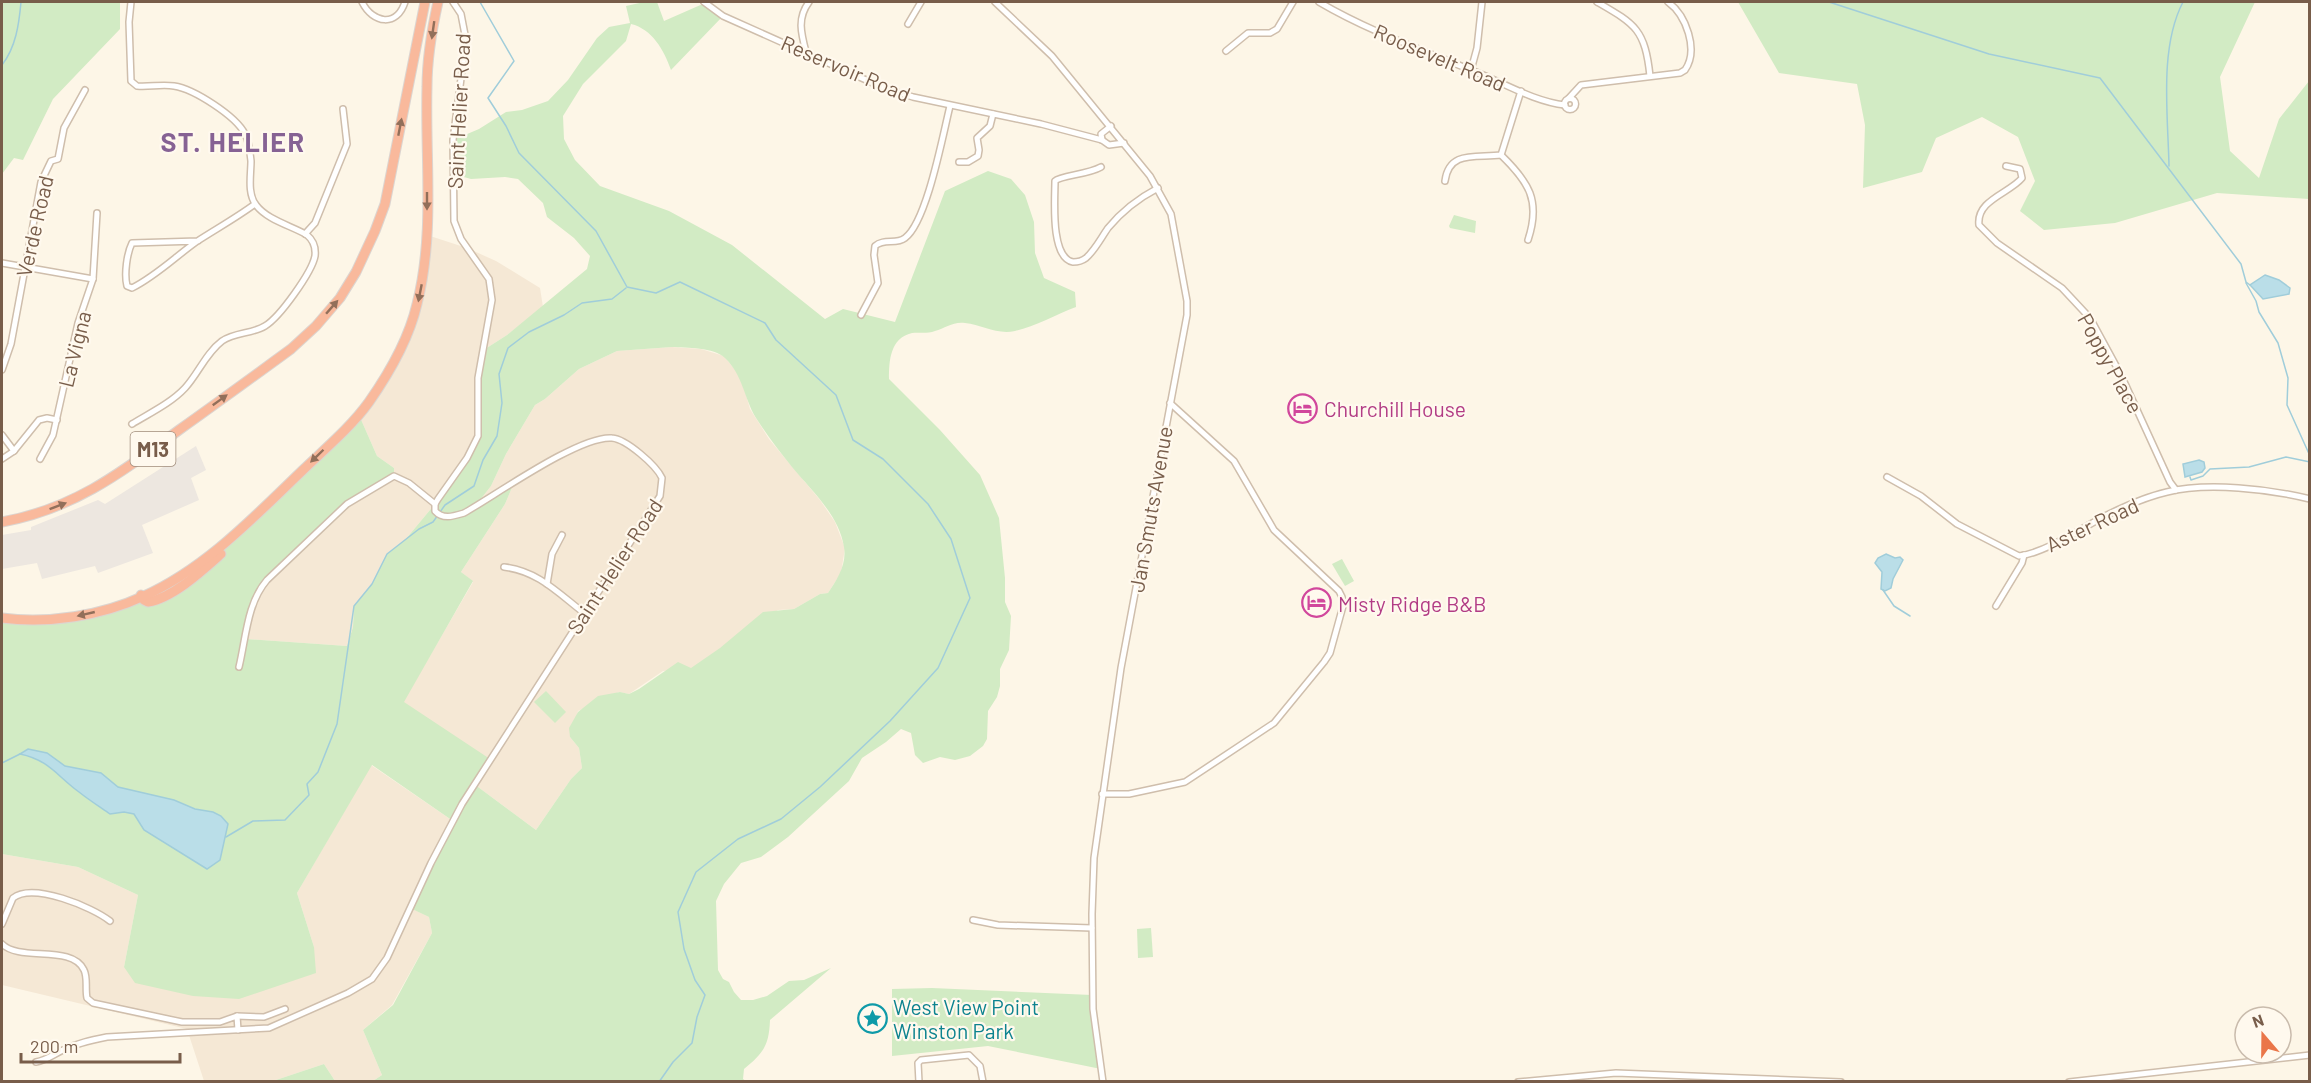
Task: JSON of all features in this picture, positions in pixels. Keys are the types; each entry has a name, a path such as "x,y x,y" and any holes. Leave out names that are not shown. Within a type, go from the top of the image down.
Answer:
{"highway":[{"name":"M13","path":"2,522 48,510 76,499 108,481 291,351 340,298 356,272 375,231 389,182 425,2"},
{"path":"2,618 37,620 77,616 141,595 195,567 255,516 350,425 369,403 406,338 416,311 423,275 427,235 426,94 438,2"}],"street":[{"path":"131,2 129,22 131,81 137,86 169,85 182,88 234,120 248,142 251,192 255,204 264,212 305,234 314,244 315,252 313,262 276,318 258,330 224,341 182,391 132,424"},
{"path":"363,2 371,15 387,20 402,10 405,2"},
{"name":"Saint Helier Road","path":"36,1062 44,1061 82,1042 107,1037 269,1028 360,988 378,973 462,804 662,490 662,477 659,472 631,447 618,439 610,438 578,446 464,513 444,517 437,514 435,504 467,458 478,436 479,366 492,300 489,279 460,239 454,221 453,140 466,40 460,14 453,2"},
{"name":"Reservoir Road","path":"704,2 723,16 884,88 950,106 1041,124 1101,140 1109,145 1124,143"},
{"path":"806,52 801,35 801,17 809,2"},
{"path":"908,24 921,2"},
{"name":"Jan Smuts Avenue","path":"995,2 1052,56 1111,126 1158,188 1171,214 1187,302 1187,315 1121,668 1094,858 1093,1009 1103,1082"},
{"path":"1226,51 1248,33 1270,33 1277,29 1293,2"},
{"name":"Roosevelt Road","path":"1318,2 1365,25 1471,70 1546,101 1565,105"},
{"path":"1471,70 1477,48 1482,2"},
{"path":"1597,2 1620,14 1635,26 1645,45 1650,76"},
{"path":"1569,98 1575,100 1575,106 1569,109 1565,105 1569,98 1581,86 1683,72 1691,58 1686,27 1676,9 1668,2"},
{"name":"Verde Road","path":"2,370 11,344 23,267 41,182 51,160 58,159 64,128 85,90"},
{"path":"1501,155 1521,90"},
{"path":"861,315 878,283 875,246 882,241 896,241 906,237 912,231 923,208 950,106"},
{"path":"305,234 315,223 347,144 343,109"},
{"path":"959,162 968,162 978,156 977,138 990,126 993,114"},
{"path":"1101,140 1101,134 1111,126"},
{"path":"1445,181 1448,168 1457,160 1501,155"},
{"path":"1501,155 1533,196 1533,226 1528,240"},
{"name":"Poppy Place","path":"2006,166 2020,169 2022,178 1985,207 1979,217 1979,225 1997,243 2062,288 2090,318 2121,375 2170,482 2176,490"},
{"path":"1101,167 1080,175 1059,177 1055,181 1055,226 1062,254 1066,260 1076,262 1085,258 1113,223 1135,201 1158,188"},
{"path":"198,241 132,243 127,263 127,286 132,288 147,279 198,241 255,204"},
{"name":"La Vigna","path":"40,459 50,442 57,420 78,323 93,279 97,213"},
{"path":"2,263 93,279"},
{"path":"1102,794 1129,794 1185,782 1274,723 1328,658 1343,606 1339,591 1274,530 1234,461 1170,403"},
{"path":"2,459 14,451 39,420 47,418 57,420"},
{"path":"2,435 14,451"},
{"path":"239,667 252,607 258,591 345,506 394,476 409,483 435,504"},
{"name":"Aster Road","path":"1887,477 1921,496 1961,526 2011,553 2024,555 2129,505 2176,490 2254,490 2310,499"},
{"path":"547,584 552,554 562,535"},
{"path":"1996,606 2022,563 2024,555"},
{"path":"504,567 529,572 584,613"},
{"path":"2,924 13,898 25,893 78,903 110,921"},
{"path":"973,920 998,925 1092,928"},
{"path":"2,944 9,951 53,954 78,963 85,971 87,998 93,1003 182,1022 220,1022 237,1016 264,1017 285,1009"},
{"path":"237,1016 237,1030"},
{"path":"919,1082 918,1063 927,1059 969,1055 977,1062 982,1072 983,1082"},
{"path":"2069,1082 2310,1055"},
{"path":"1518,1082 1602,1073 1840,1082"},
{"path":"1669,1075 1671,1082"}],"shaded area":[{"path":"427,235 467,248 496,261 540,288 543,307 482,351 478,436 435,504 405,540 387,554 372,584 354,606 353,627 347,646 246,639 258,591 337,514 394,468 377,456 359,415 406,338"},
{"path":"672,347 701,349 724,356 741,377 750,409 769,439 820,500 835,522 845,548 841,573 828,593 820,594 794,609 778,610 691,669 663,671 629,694 619,692 578,711 570,737 579,748 582,768 571,779 536,830 474,784 403,702 473,582 461,572 505,504 513,485 474,507 491,486 506,454 535,405 579,369 617,351"},
{"path":"196,446 206,470 191,478 199,500 142,525 153,553 98,573 95,566 42,579 37,563 2,569 2,535 31,530 31,527 98,500 105,504"},
{"path":"371,765 453,821 411,908 429,917 432,933 392,1005 363,1030 382,1075 373,1081 335,1081 324,1064 273,1081 204,1081 187,1029 2,985 2,854 78,867 138,895 124,967 314,947 297,893"}],"green space":[{"path":"2,2 120,2 120,29 53,99 23,160 14,158 2,174"},
{"path":"657,2 664,21 705,3 723,16 671,70 665,55 651,35 631,24 626,41 583,84 563,116 564,139 575,160 600,186 669,211 732,245 825,319 843,309 895,322 945,191 988,171 1011,179 1025,195 1034,222 1035,253 1044,278 1075,292 1076,307 1015,331 1002,332 961,323 932,332 912,333 895,345 890,358 889,372 889,379 940,430 980,475 999,518 1005,602 1011,616 1009,650 1000,669 1000,686 997,697 988,711 987,739 983,746 970,756 955,760 940,757 923,763 915,755 911,733 901,729 862,758 849,781 788,837 761,857 741,863 724,884 716,901 718,970 741,1000 753,1000 767,996 789,981 804,980 831,968 770,1020 764,1048 744,1069 743,1079 746,1081 373,1081 382,1075 363,1030 393,1005 432,933 429,917 410,908 453,821 372,765 297,893 314,947 316,973 239,999 193,996 135,983 124,967 138,895 78,867 2,854 2,618 57,618 142,597 195,567 359,415 377,456 394,468 394,476 354,500 258,591 246,639 347,646 353,627 354,606 372,584 387,554 405,540 435,504 476,442 477,392 482,351 507,335 587,269 590,256 574,238 547,217 543,203 518,179 505,177 471,179 453,174 453,140 479,129 506,112 522,110 548,101 568,80 597,38 609,27 630,23 626,6","holes":["672,347 714,352 720,354 731,365 740,379 760,424 836,524 844,547 843,566 828,593 820,594 794,609 763,612 720,648 691,668 678,662 639,689 629,694 620,692 598,696 578,712 569,728 570,737 579,748 582,768 571,779 536,830 474,784 490,759 404,702 473,581 461,572 505,504 513,485 476,505 491,486 506,454 535,405 579,369 617,351"]},
{"path":"1738,2 2255,2 2220,77 2230,151 2259,178 2279,119 2309,81 2309,199 2217,193 2115,223 2044,230 2020,211 2035,181 2018,137 1982,117 1936,138 1922,172 1863,188 1865,125 1857,84 1779,73"},
{"path":"1454,215 1476,221 1475,233 1450,228"},
{"path":"1342,559 1354,581 1345,586 1332,564"},
{"path":"546,691 566,712 555,723 534,702"},
{"path":"1151,928 1153,957 1138,958 1137,929"},
{"path":"932,988 1092,995 1101,1069 988,1046 892,1056 892,989"},
{"path":"324,1064 335,1081 273,1081"}],"water":[{"path":"2265,275 2279,280 2290,288 2289,294 2263,299 2250,285"},
{"path":"2199,460 2204,462 2205,468 2202,472 2185,477 2183,464"},
{"path":"1886,554 1895,558 1900,557 1903,560 1891,588 1885,591 1881,589 1882,572 1875,563 1878,558"},
{"path":"28,749 47,753 65,766 101,773 118,787 174,800 221,816 228,824 220,860 207,869 144,830 134,814 124,812 110,814 46,764 20,754"}],"waterway":[{"path":"2,65 14,43 21,2"},
{"path":"480,2 514,61 488,98 506,126 519,153 596,231 627,287 656,293 680,282 765,323 776,340 836,395 853,440 883,459 928,504 951,539 970,598 938,668 890,721 820,787 781,819 738,839 696,872 678,912 684,949 695,980 705,995 697,1017 692,1043 673,1062 659,1082"},
{"path":"1829,2 1989,54 2100,78 2241,264 2246,282 2250,285"},
{"path":"2169,166 2168,61 2175,20 2183,2"},
{"path":"2246,283 2259,312 2278,343 2288,378 2287,405 2310,456"},
{"path":"226,837 253,821 285,820 309,795 307,784 318,772 337,724 354,606 372,584 387,554 419,529 433,522 445,505 474,486 483,460 497,436 502,403 499,374 508,348 529,332 564,315 582,303 612,299 626,288"},
{"path":"2190,477 2191,480 2203,476 2210,469 2249,467 2286,457 2310,462"},
{"path":"1883,590 1894,606 1910,616"},
{"path":"2,763 20,754"}],"place":[{"name":"Churchill House","path":"1303,408"},
{"name":"Misty Ridge B&B","path":"1317,603"},
{"name":"West View Point Winston Park","path":"872,1018"}],"district":[{"name":"ST. HELIER","path":"233,141"}]}
